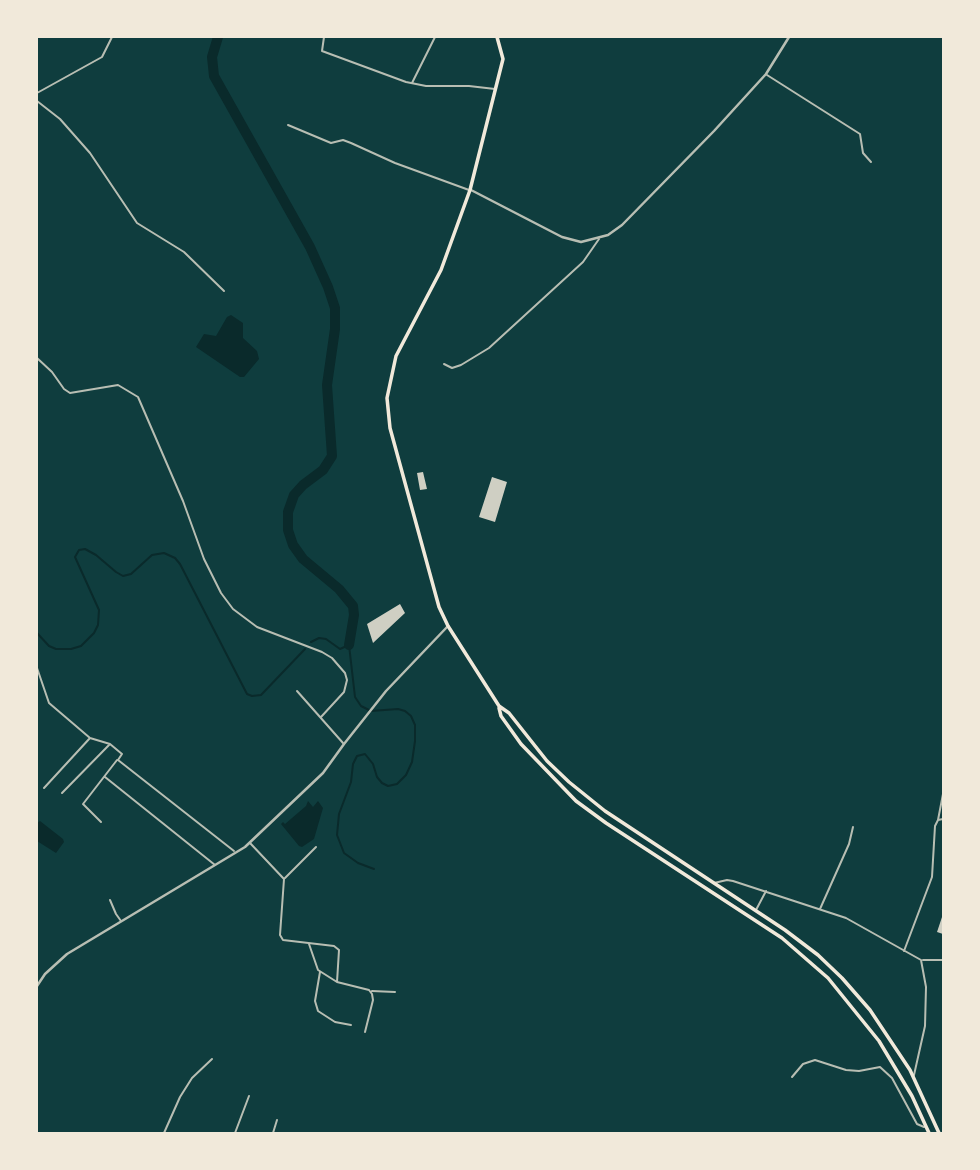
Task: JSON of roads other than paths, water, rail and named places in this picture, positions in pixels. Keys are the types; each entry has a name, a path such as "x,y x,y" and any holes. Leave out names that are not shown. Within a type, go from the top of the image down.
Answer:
{"main road":[{"path":"496,37 503,59 470,190 441,270 396,356 387,398 390,428 434,592 448,626 499,706 501,716 522,744 576,801 804,956 849,1002 879,1041 912,1096 929,1133"},
{"path":"499,706 509,713 547,761 579,791 818,955 842,978 870,1010 914,1076 939,1133"},
{"path":"753,919 756,911"}],"street":[{"path":"37,93 102,57 112,37"},
{"path":"324,37 322,51 412,83 496,89"},
{"path":"412,83 435,37"},
{"path":"288,125 331,143 351,143 395,163 470,190 562,237 580,242 608,235 622,225 766,74 789,37"},
{"path":"766,74 860,134 863,153 871,162"},
{"path":"37,101 60,119 90,153 138,223 184,252 224,291"},
{"path":"444,365 452,368 461,365 489,348 583,262 599,238"},
{"path":"37,358 70,393 118,385 138,397 174,486 183,501 204,559 221,593 246,620 332,658 345,673 347,680 344,692 321,718"},
{"path":"37,986 45,974 67,954 216,866 249,842 323,773 386,691 448,626"},
{"path":"37,668 49,703 90,738 110,744 122,754 83,804 101,822"},
{"path":"297,691 344,744"},
{"path":"44,788 90,738"},
{"path":"62,793 110,744"},
{"path":"118,760 236,853"},
{"path":"104,777 216,866"},
{"path":"903,951 932,877 935,826 943,794"},
{"path":"938,820 943,819"},
{"path":"820,909 849,844 853,827"},
{"path":"249,842 284,879"},
{"path":"316,847 284,879 281,938 285,942 338,948 337,982"},
{"path":"714,883 727,880 820,909 846,918 921,960 943,960"},
{"path":"756,911 766,891"},
{"path":"110,900 122,921"},
{"path":"309,943 320,972 315,1001 318,1010 335,1022 351,1025"},
{"path":"914,1076 925,1027 926,987 921,960"},
{"path":"320,972 337,982 369,990 395,992"},
{"path":"365,1032 373,1000 369,990"},
{"path":"164,1133 192,1078 212,1059"},
{"path":"792,1077 803,1064 815,1060 846,1070 859,1071 880,1067 892,1078 917,1124 926,1127"},
{"path":"235,1133 249,1096"},
{"path":"273,1133 277,1120"}],"water":[{"path":"231,315 243,323 243,338 257,351 259,359 244,377 240,377 196,347 204,334 216,336"},
{"path":"308,801 313,807 318,801 323,808 314,839 302,847 281,824 285,824 306,806"},
{"path":"40,821 63,839 64,842 56,853 37,841 37,823"}],"waterway":[{"path":"218,37 212,57 214,76 310,247 335,308 335,329 327,385 332,456 323,470 294,495 288,512 288,530 293,545 303,559 339,589 353,606 349,645"},
{"path":"37,633 49,646 56,649 81,646 94,633 98,625 99,610 75,557 79,550 85,549 96,555 123,576 131,574 152,555 164,553 175,558 180,564 247,694 261,695 305,649"},
{"path":"311,642 319,638 326,639 340,649 349,645 355,697 361,706 371,711 405,711 415,725 412,762 406,775 397,784 388,786 382,783 365,754 357,756 353,764 351,782 339,814 337,835 344,853 358,863 374,869"}]}
